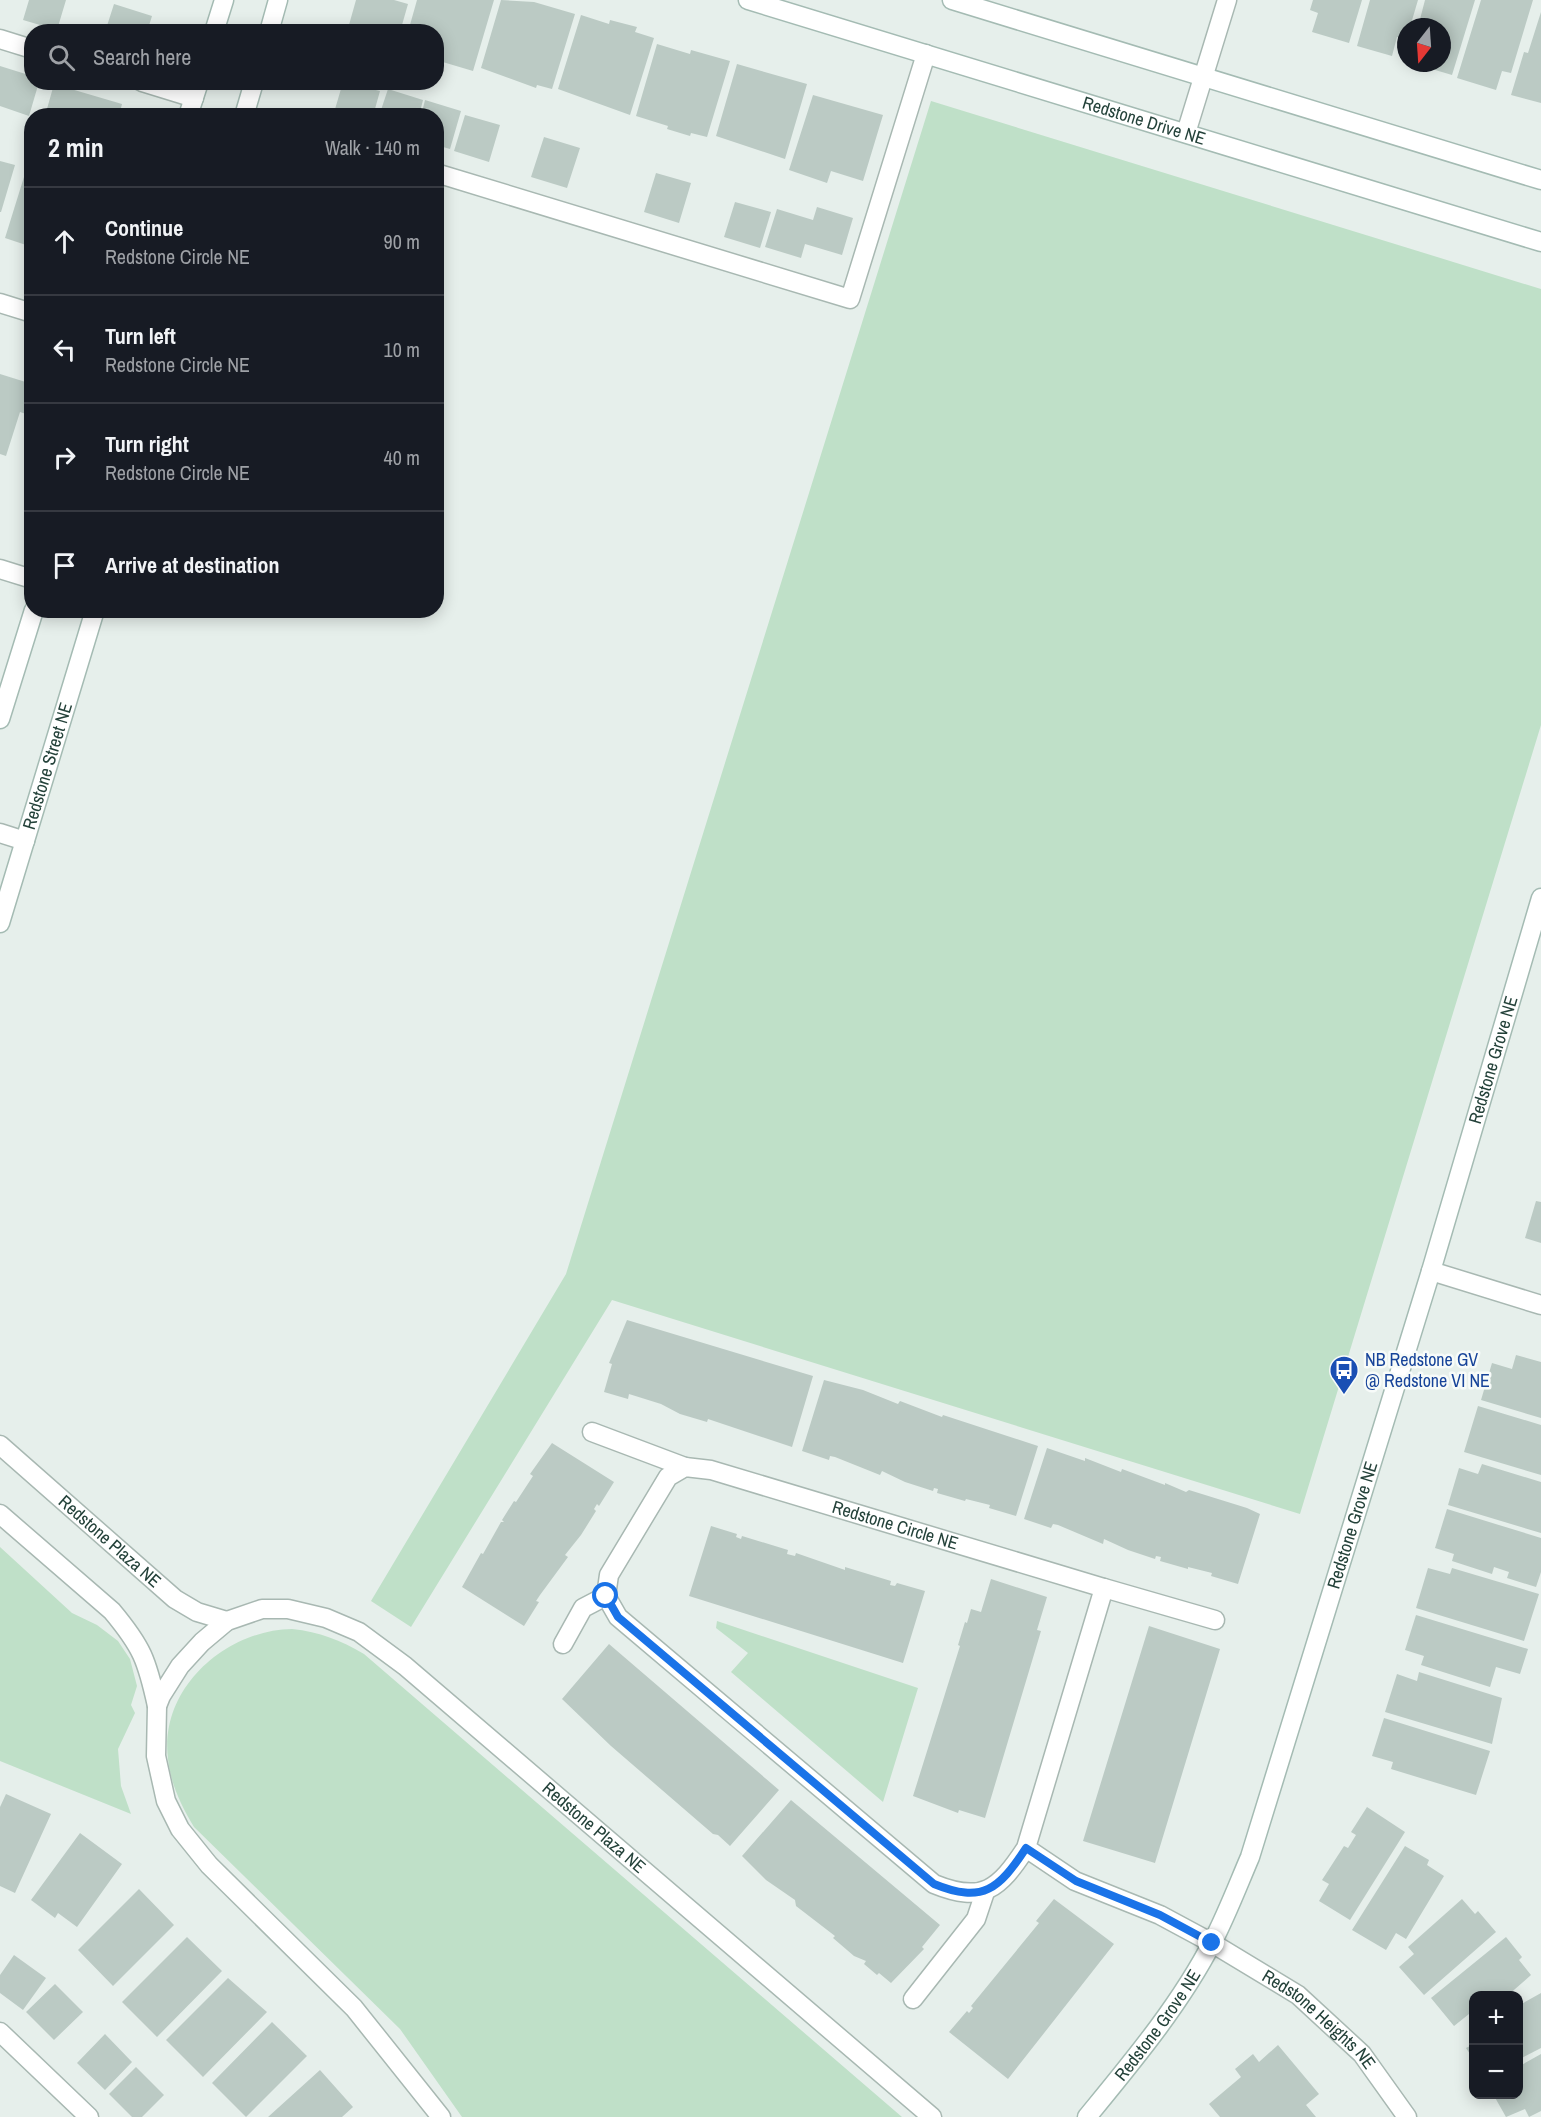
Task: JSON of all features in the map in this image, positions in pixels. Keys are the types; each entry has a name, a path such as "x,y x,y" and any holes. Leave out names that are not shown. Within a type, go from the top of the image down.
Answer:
{"street":[{"path":"216,24 224,0"},
{"path":"271,24 278,0"},
{"name":"Redstone Drive NE","path":"748,0 1541,242"},
{"path":"952,0 1541,180"},
{"path":"1186,133 1227,0"},
{"path":"0,39 24,46"},
{"path":"444,175 850,298 926,54"},
{"path":"190,108 196,90"},
{"path":"248,108 252,90"},
{"path":"0,303 24,310"},
{"path":"0,569 24,576"},
{"path":"0,719 32,618"},
{"name":"Redstone Street NE","path":"0,923 93,618"},
{"path":"0,833 25,841"},
{"name":"Redstone Grove NE","path":"1087,2117 1141,2050 1212,1943 1250,1857 1275,1782 1358,1500 1431,1271 1541,898"},
{"path":"1431,1271 1541,1305"},
{"name":"Redstone Circle NE","path":"592,1432 685,1467 711,1470 1215,1620"},
{"name":"Redstone Plaza NE","path":"0,1445 175,1599 197,1612 227,1621"},
{"path":"685,1467 668,1477 609,1575 606,1596 618,1617 934,1884 957,1894 985,1892"},
{"name":"Redstone Plaza NE","path":"0,1514 112,1611 141,1648 150,1673 157,1706 156,1756 165,1801 180,1829 209,1865 354,2008 441,2117"},
{"path":"913,1999 976,1919 985,1892 1008,1874 1026,1848 1104,1588"},
{"path":"563,1644 583,1608 606,1596"},
{"name":"Redstone Plaza NE","path":"157,1706 180,1666 227,1621 262,1609 288,1609 326,1618 358,1632 405,1666 932,2117"},
{"path":"1026,1848 1076,1881 1160,1915 1212,1943"},
{"name":"Redstone Heights NE","path":"1212,1943 1298,1995 1362,2054 1407,2117"},
{"path":"0,2032 89,2117"}],"green space":[{"path":"931,101 1541,289 1541,725 1300,1514 612,1300 411,1627 371,1601 566,1274"},
{"path":"0,1547 72,1613 97,1625 118,1641 130,1659 137,1686 131,1705 135,1713 118,1749 121,1786 131,1814 0,1761"},
{"path":"717,1621 918,1688 883,1802 731,1672 748,1653 716,1628"},
{"path":"292,1629 330,1637 364,1654 902,2117 462,2117 400,2029 194,1827 174,1786 169,1768 168,1733 174,1709 186,1687 202,1668 221,1652 244,1640 267,1632"}],"building":[{"path":"29,0 66,0 59,24 37,24 23,20"},
{"path":"356,0 394,0 408,4 402,24 349,24"},
{"path":"417,0 494,0 473,71 444,62 444,24 410,24"},
{"path":"501,0 534,2 575,14 552,89 537,85 536,88 481,68"},
{"path":"1313,0 1362,0 1349,43 1312,32 1318,13 1310,10"},
{"path":"1370,0 1418,0 1413,18 1397,18 1397,37 1392,56 1357,46"},
{"path":"1425,0 1475,0 1452,75 1442,72 1451,72 1451,18 1420,18"},
{"path":"1481,0 1533,0 1511,73 1502,71 1496,90 1457,78"},
{"path":"114,4 152,16 150,24 108,24"},
{"path":"1541,12 1541,103 1511,95 1524,52 1528,53"},
{"path":"581,15 609,24 610,20 637,27 635,32 654,38 630,115 558,89"},
{"path":"657,44 690,54 691,50 730,61 707,137 691,133 690,136 636,116"},
{"path":"737,64 807,84 785,159 716,136"},
{"path":"0,66 24,74 24,90 37,90 31,108 24,108 24,114 0,106"},
{"path":"52,90 74,90 122,104 121,108 47,108"},
{"path":"341,90 380,91 375,108 335,108"},
{"path":"388,90 423,100 421,108 382,108"},
{"path":"813,95 883,115 863,181 831,171 827,183 789,170"},
{"path":"425,100 461,111 450,149 444,147 444,108 423,108"},
{"path":"465,115 500,125 489,162 454,151"},
{"path":"544,137 580,148 567,188 531,177"},
{"path":"0,161 15,165 1,212 0,212"},
{"path":"656,173 691,183 679,223 644,212"},
{"path":"24,177 24,244 5,238"},
{"path":"735,202 771,212 760,248 724,237"},
{"path":"817,207 853,218 842,255 805,244 801,258 765,247 777,209 813,220"},
{"path":"0,374 24,382 24,413 20,412 6,456 0,454"},
{"path":"1536,1201 1541,1202 1541,1243 1525,1238"},
{"path":"627,1320 813,1376 792,1447 708,1419 707,1422 680,1414 661,1404 629,1394 628,1399 604,1392 612,1364 609,1363"},
{"path":"1516,1355 1541,1362 1541,1418 1481,1400 1492,1363 1512,1369"},
{"path":"824,1380 863,1390 898,1404 900,1401 942,1417 943,1415 1038,1446 1016,1516 989,1508 990,1505 937,1493 938,1489 934,1488 933,1491 905,1482 882,1471 880,1475 835,1457 830,1456 829,1460 802,1451"},
{"path":"1478,1406 1541,1425 1541,1475 1464,1452"},
{"path":"552,1443 614,1482 599,1506 597,1504 594,1509 596,1511 581,1535 565,1555 568,1557 536,1601 539,1602 524,1626 462,1587 501,1522 504,1522 502,1520 514,1501 516,1502 533,1476 530,1474"},
{"path":"1047,1448 1085,1461 1085,1458 1121,1472 1122,1469 1186,1492 1189,1490 1260,1514 1238,1584 1211,1576 1212,1573 1160,1561 1161,1557 1156,1556 1155,1559 1104,1539 1103,1544 1058,1525 1053,1524 1051,1528 1024,1519"},
{"path":"1482,1464 1541,1482 1541,1533 1448,1505 1459,1468 1478,1474"},
{"path":"1447,1509 1541,1538 1541,1572 1536,1587 1507,1578 1509,1572 1494,1567 1492,1574 1452,1561 1454,1554 1435,1548"},
{"path":"711,1526 737,1534 736,1537 741,1539 742,1536 788,1550 787,1554 795,1556 796,1553 845,1570 845,1567 891,1581 890,1585 895,1586 897,1583 925,1591 903,1663 689,1596"},
{"path":"1428,1568 1450,1574 1452,1568 1539,1594 1524,1641 1416,1608"},
{"path":"991,1579 1047,1597 1037,1630 1041,1631 985,1818 959,1810 958,1813 913,1796 960,1646 958,1645 965,1622 967,1623 971,1609 981,1612"},
{"path":"1416,1615 1528,1649 1520,1674 1496,1667 1490,1687 1421,1665 1424,1656 1405,1650"},
{"path":"1149,1626 1220,1649 1155,1863 1083,1841"},
{"path":"609,1644 779,1790 730,1846 611,1746 562,1699"},
{"path":"1419,1672 1502,1698 1492,1744 1385,1712 1397,1674 1417,1681"},
{"path":"1384,1718 1490,1751 1476,1795 1391,1769 1393,1762 1372,1756"},
{"path":"6,1794 51,1814 15,1893 0,1886 0,1807"},
{"path":"791,1800 940,1925 922,1947 924,1949 891,1983 864,1964 866,1961 854,1956 833,1938 835,1936 796,1906 795,1900 766,1880 742,1856"},
{"path":"1367,1807 1405,1832 1350,1920 1319,1901 1329,1884 1322,1880 1344,1846 1348,1848 1356,1835 1351,1832"},
{"path":"80,1833 122,1864 77,1927 58,1913 55,1918 31,1900"},
{"path":"1405,1846 1429,1860 1427,1865 1444,1876 1406,1939 1396,1933 1386,1950 1352,1930"},
{"path":"139,1889 174,1925 113,1986 78,1950"},
{"path":"1054,1899 1114,1944 1008,2079 949,2032 967,2011 969,2013 973,2008 971,2006 1039,1923 1036,1921"},
{"path":"1462,1899 1475,1914 1478,1911 1496,1932 1424,1995 1399,1967 1414,1954 1408,1947"},
{"path":"187,1937 222,1971 157,2037 122,2002"},
{"path":"1506,1937 1522,1957 1519,1960 1531,1975 1513,1991 1469,1991 1469,2014 1454,2026 1431,1998"},
{"path":"14,1955 46,1978 23,2010 0,1993 0,1975"},
{"path":"228,1978 267,2012 203,2077 166,2040"},
{"path":"55,1984 83,2012 54,2040 26,2012"},
{"path":"1541,1993 1541,2048 1523,2057 1523,2045 1523,2003"},
{"path":"272,2022 307,2056 246,2117 212,2083"},
{"path":"105,2034 132,2062 105,2090 77,2063"},
{"path":"1278,2045 1319,2094 1306,2105 1316,2117 1220,2117 1209,2104 1241,2077 1235,2069 1253,2054 1259,2062"},
{"path":"1541,2054 1541,2111 1529,2117 1525,2109 1506,2117 1496,2099 1523,2099 1523,2064"},
{"path":"136,2067 164,2095 142,2117 132,2117 109,2094"},
{"path":"320,2070 353,2107 342,2117 268,2117"}],"place":[{"name":"NB Redstone GV @ Redstone VI NE","path":"1344,1396"}],"route":[{"path":"606,1596 618,1617 934,1884 957,1894 985,1892 1008,1874 1026,1848 1076,1881 1160,1915 1212,1943"}]}
